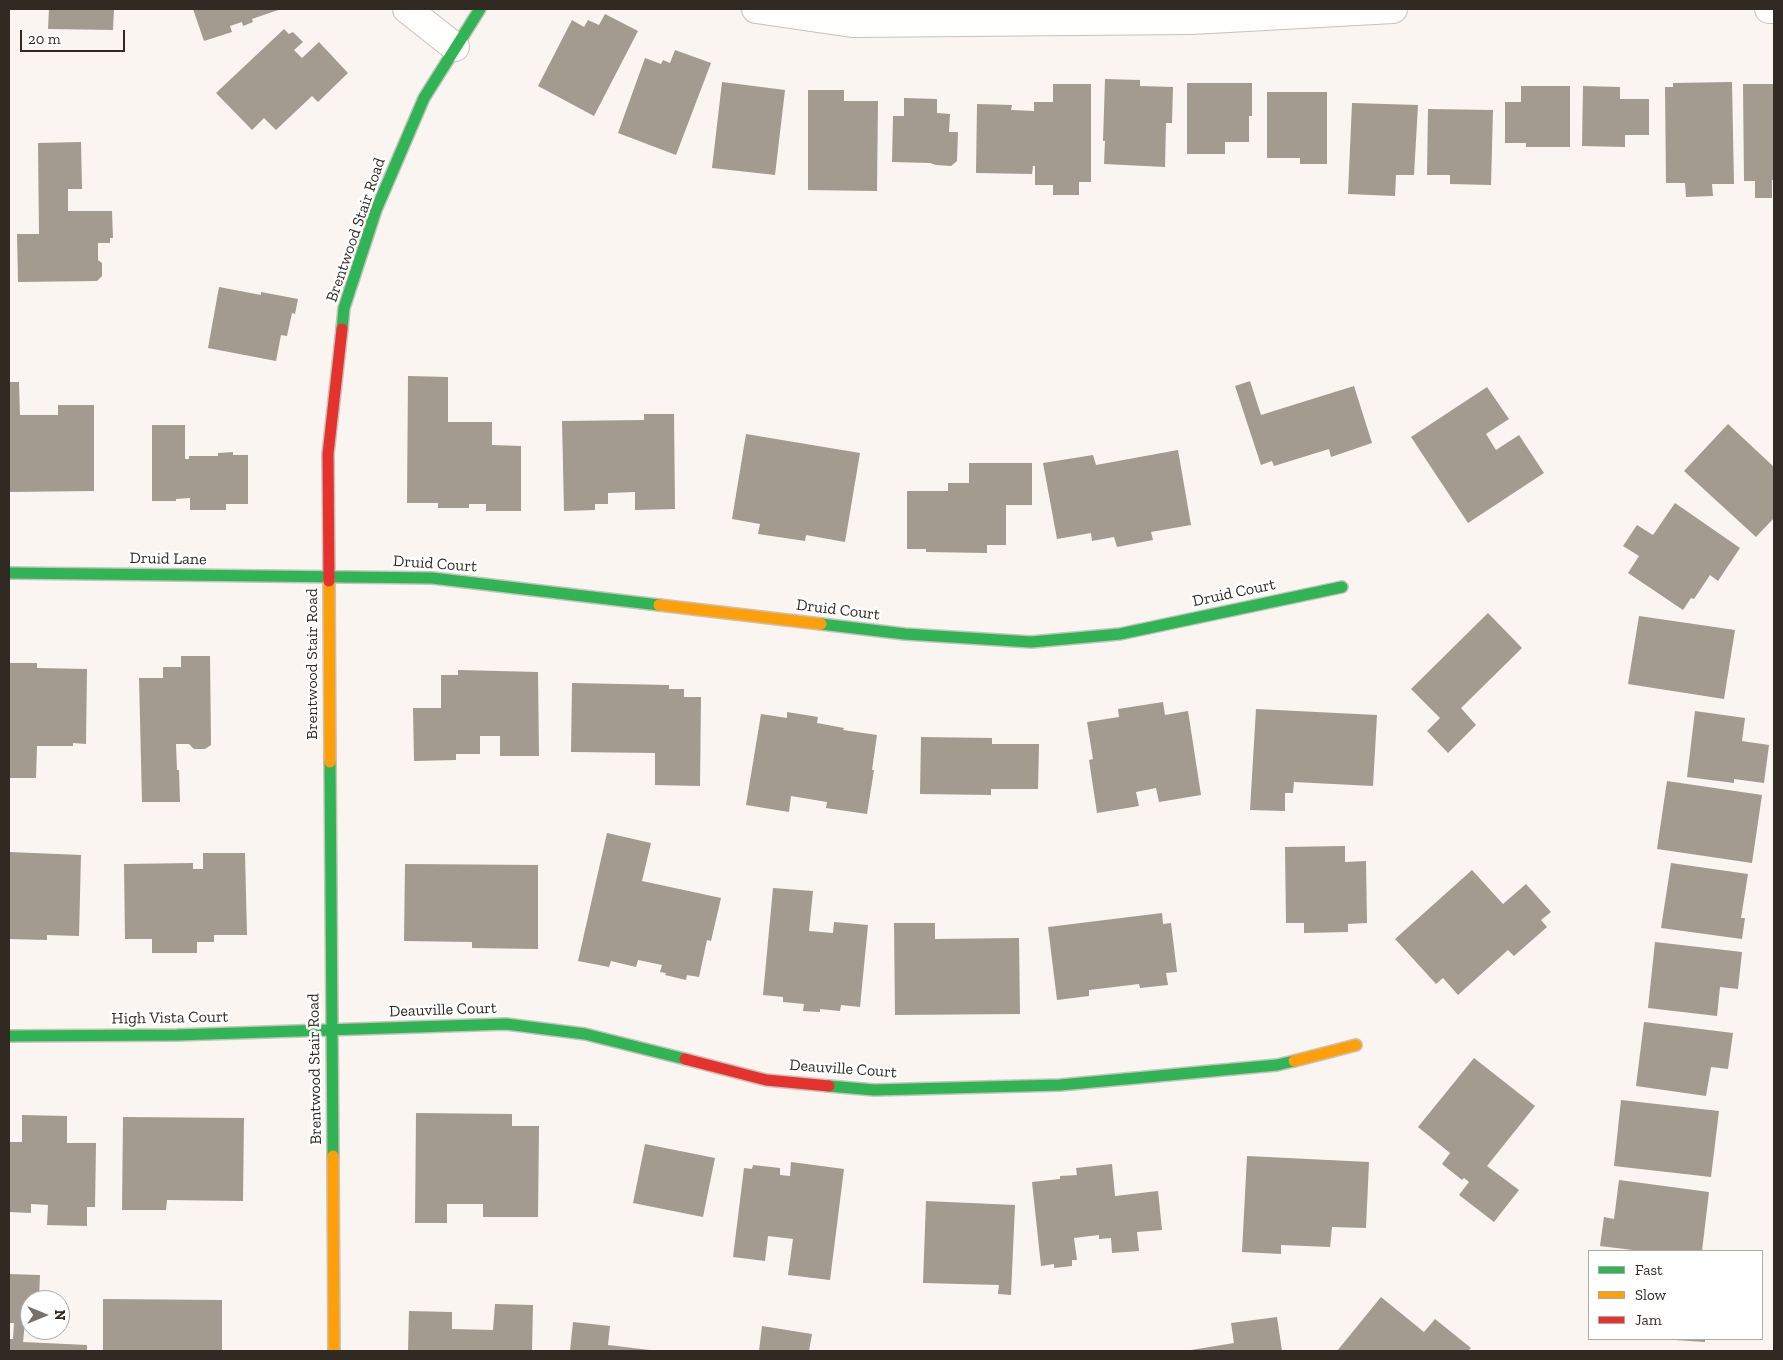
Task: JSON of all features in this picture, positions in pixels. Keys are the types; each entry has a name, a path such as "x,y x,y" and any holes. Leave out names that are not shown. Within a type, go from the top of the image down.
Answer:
{"street":[{"path":"407,9 455,47"},
{"name":"Brentwood Stair Road","path":"334,1351 328,454 344,308 376,210 424,98 480,9"},
{"path":"756,9 852,23 1192,20 1393,9"},
{"path":"1769,9 1774,9"},
{"name":"Druid Lane","path":"9,573 328,578"},
{"name":"Druid Court","path":"328,578 432,578 905,634 1031,642 1120,634 1342,587"},
{"name":"Deauville Court","path":"331,1030 506,1024 585,1034 766,1080 874,1090 1070,1084 1277,1065 1356,1045"},
{"name":"High Vista Court","path":"9,1036 177,1035 331,1030"}],"building":[{"path":"49,9 114,9 113,30 48,29"},
{"path":"193,9 281,9 252,19 253,22 243,26 242,22 230,26 232,32 204,41"},
{"path":"605,14 638,31 594,116 538,86 572,20 584,27 588,20 599,25"},
{"path":"284,29 289,34 293,32 303,42 294,50 302,58 319,42 348,73 318,102 312,96 276,130 264,118 252,130 216,93"},
{"path":"675,50 711,63 676,155 618,133 645,58 661,64 663,60 670,63"},
{"path":"1105,79 1140,80 1140,86 1173,87 1172,123 1166,123 1165,167 1104,164"},
{"path":"722,82 785,90 775,175 712,168"},
{"path":"1732,82 1734,184 1712,184 1713,196 1686,197 1685,183 1666,183 1665,87 1673,87 1673,83"},
{"path":"1187,83 1252,83 1252,116 1249,116 1249,142 1225,142 1225,154 1187,154"},
{"path":"1053,84 1091,84 1091,182 1079,182 1079,195 1053,195 1053,185 1035,185 1035,166 1033,166 1032,174 976,173 977,104 1012,105 1011,110 1034,111 1034,102 1053,102"},
{"path":"1743,84 1774,84 1774,180 1772,180 1772,198 1755,198 1755,181 1744,181"},
{"path":"1521,86 1570,86 1570,147 1526,147 1526,143 1505,143 1505,102 1521,102"},
{"path":"1583,86 1620,87 1620,99 1649,99 1649,135 1625,135 1625,147 1582,146"},
{"path":"808,90 844,90 844,101 878,101 877,191 808,190"},
{"path":"1267,92 1327,92 1327,164 1300,164 1300,158 1267,158"},
{"path":"904,98 937,99 937,113 950,114 949,132 958,132 957,161 951,166 930,163 892,162 893,116 904,116"},
{"path":"1352,103 1418,105 1414,175 1396,175 1395,196 1348,194"},
{"path":"1428,109 1493,110 1491,185 1450,184 1450,175 1427,175"},
{"path":"81,142 82,189 68,189 68,211 112,211 113,238 110,238 110,243 98,243 98,260 102,263 102,276 97,281 18,282 17,234 39,234 38,143"},
{"path":"219,287 261,295 261,292 298,299 295,314 292,313 287,336 281,335 276,361 208,348"},
{"path":"408,376 448,377 448,422 492,422 492,445 521,446 521,511 486,511 486,504 469,504 469,508 438,508 438,503 407,503"},
{"path":"1250,381 1261,415 1354,386 1372,443 1331,457 1329,449 1274,466 1272,461 1261,465 1235,386"},
{"path":"9,382 19,382 20,415 58,415 58,405 94,405 94,491 9,492"},
{"path":"1487,387 1509,419 1486,434 1496,450 1519,435 1544,473 1468,523 1411,437"},
{"path":"644,414 674,414 675,509 635,510 635,492 608,493 608,504 595,504 595,510 564,511 562,421 644,420"},
{"path":"1728,424 1774,467 1774,518 1756,537 1684,471"},
{"path":"152,425 185,425 185,459 189,459 189,456 218,456 218,453 233,452 233,455 248,455 248,504 226,504 226,510 190,510 190,498 176,499 176,501 152,501"},
{"path":"746,434 860,453 845,542 806,535 805,541 758,534 760,524 732,519"},
{"path":"1178,450 1191,525 1151,532 1153,540 1117,547 1114,537 1092,541 1091,533 1057,539 1043,463 1093,455 1096,465"},
{"path":"969,463 1032,463 1032,505 1006,505 1006,545 987,545 987,553 926,552 926,549 907,549 907,491 948,491 948,483 969,483"},
{"path":"1675,503 1740,548 1718,581 1710,575 1694,599 1691,598 1683,610 1628,573 1639,556 1623,546 1637,525 1653,535"},
{"path":"1488,613 1522,648 1461,708 1476,725 1448,753 1427,731 1440,718 1411,689"},
{"path":"1639,616 1735,630 1724,699 1628,684"},
{"path":"181,656 210,656 211,745 205,749 194,749 189,744 176,744 180,802 142,802 139,678 163,678 163,667 181,667"},
{"path":"9,663 37,663 37,668 87,669 86,744 73,743 73,746 37,746 36,778 9,778"},
{"path":"458,670 538,672 539,756 500,756 500,736 480,736 480,754 456,754 456,760 414,761 413,708 441,708 441,675 458,675"},
{"path":"572,683 669,685 669,689 684,689 684,697 701,697 700,786 655,785 655,753 571,752"},
{"path":"1163,702 1165,715 1188,711 1201,795 1159,802 1156,788 1136,792 1139,806 1097,813 1089,760 1093,759 1087,722 1119,717 1118,709"},
{"path":"1256,709 1377,715 1373,786 1294,782 1293,793 1285,793 1285,811 1250,810"},
{"path":"1695,711 1745,718 1742,741 1769,745 1764,783 1734,779 1734,783 1687,777"},
{"path":"787,712 818,717 817,723 844,728 843,730 877,735 867,814 826,808 827,802 791,796 789,812 746,805 761,714 787,718"},
{"path":"921,737 992,738 992,744 1039,744 1038,789 991,789 991,795 920,794"},
{"path":"1667,781 1762,795 1752,863 1657,849"},
{"path":"607,833 651,843 642,881 721,898 711,941 707,940 699,977 687,975 686,980 665,975 666,973 660,972 662,965 638,960 636,967 611,961 609,967 578,961"},
{"path":"1345,846 1345,862 1366,861 1367,923 1348,924 1348,932 1304,933 1304,923 1286,923 1285,847"},
{"path":"9,852 81,855 79,936 47,935 47,940 9,939"},
{"path":"203,853 245,853 247,935 214,935 214,942 197,942 197,953 152,953 152,939 125,939 124,864 193,863 193,869 203,869"},
{"path":"1671,863 1748,874 1741,918 1745,918 1742,939 1661,928"},
{"path":"405,864 538,865 538,949 472,948 472,942 404,941"},
{"path":"1472,870 1503,904 1526,884 1551,912 1541,920 1547,927 1514,956 1508,950 1458,995 1443,978 1436,984 1395,939"},
{"path":"773,888 813,891 809,931 833,933 834,922 868,925 860,1007 841,1005 840,1011 820,1009 820,1012 803,1011 804,1004 783,1002 783,997 763,995"},
{"path":"1162,913 1163,924 1171,923 1177,972 1166,973 1168,985 1140,988 1139,984 1089,990 1089,996 1057,1000 1048,927"},
{"path":"894,923 935,923 935,939 1019,938 1020,1014 895,1015"},
{"path":"1655,942 1742,952 1738,989 1720,987 1717,1016 1648,1008"},
{"path":"1644,1022 1733,1033 1728,1069 1711,1067 1706,1096 1636,1086"},
{"path":"1474,1058 1535,1106 1487,1166 1519,1190 1494,1222 1459,1195 1469,1182 1464,1178 1462,1180 1442,1164 1450,1153 1418,1127"},
{"path":"1621,1100 1719,1111 1711,1177 1614,1166"},
{"path":"416,1113 512,1114 512,1126 539,1126 538,1217 483,1217 483,1204 447,1204 447,1223 415,1223"},
{"path":"22,1115 67,1116 67,1143 96,1143 95,1207 87,1207 87,1226 47,1225 48,1205 31,1204 31,1213 9,1212 9,1142 22,1142"},
{"path":"123,1117 244,1118 243,1201 167,1200 166,1210 122,1210"},
{"path":"645,1144 715,1158 703,1217 633,1203"},
{"path":"1247,1156 1369,1162 1366,1228 1332,1227 1330,1247 1281,1245 1281,1254 1242,1252"},
{"path":"791,1162 844,1169 830,1280 788,1275 793,1239 768,1236 765,1261 733,1257 744,1168 752,1169 753,1165 780,1168 780,1175 790,1176"},
{"path":"1112,1164 1115,1196 1158,1191 1162,1230 1137,1232 1139,1251 1112,1253 1111,1238 1099,1239 1099,1235 1074,1238 1077,1260 1072,1260 1072,1266 1054,1268 1054,1264 1041,1266 1032,1182 1060,1179 1060,1176 1077,1175 1076,1168"},
{"path":"1619,1180 1709,1192 1702,1250 1633,1250 1600,1246 1604,1217 1614,1219"},
{"path":"926,1201 1015,1205 1011,1295 998,1294 999,1285 923,1283"},
{"path":"9,1274 40,1275 39,1290 20,1290 20,1340 23,1340 23,1342 87,1345 87,1351 9,1351 9,1339 13,1339 14,1323 9,1323"},
{"path":"1381,1297 1424,1332 1435,1319 1471,1348 1468,1351 1337,1351"},
{"path":"103,1299 222,1300 222,1351 103,1351"},
{"path":"495,1304 533,1305 532,1351 408,1351 409,1311 452,1312 452,1329 493,1330"},
{"path":"1277,1317 1282,1351 1185,1351 1234,1343 1231,1323"},
{"path":"573,1322 610,1326 608,1345 650,1351 570,1351"},
{"path":"762,1326 812,1334 809,1351 759,1351"},
{"path":"1675,1340 1705,1340 1705,1342"}],"traffic: fast":[{"path":"342,329 344,308 376,210 424,98 480,9"},
{"path":"9,573 432,578 659,605"},
{"path":"821,624 905,634 1031,642 1120,634 1342,587"},
{"path":"330,762 333,1156"},
{"path":"9,1036 177,1035 506,1024 585,1034 685,1059"},
{"path":"829,1086 874,1090 1060,1085 1277,1065 1294,1061"}],"traffic: slow":[{"path":"329,581 330,762"},
{"path":"659,605 821,624"},
{"path":"1294,1061 1356,1045"},
{"path":"333,1156 334,1351"}],"traffic: jam":[{"path":"329,581 328,454 342,329"},
{"path":"685,1059 766,1080 829,1086"}]}
